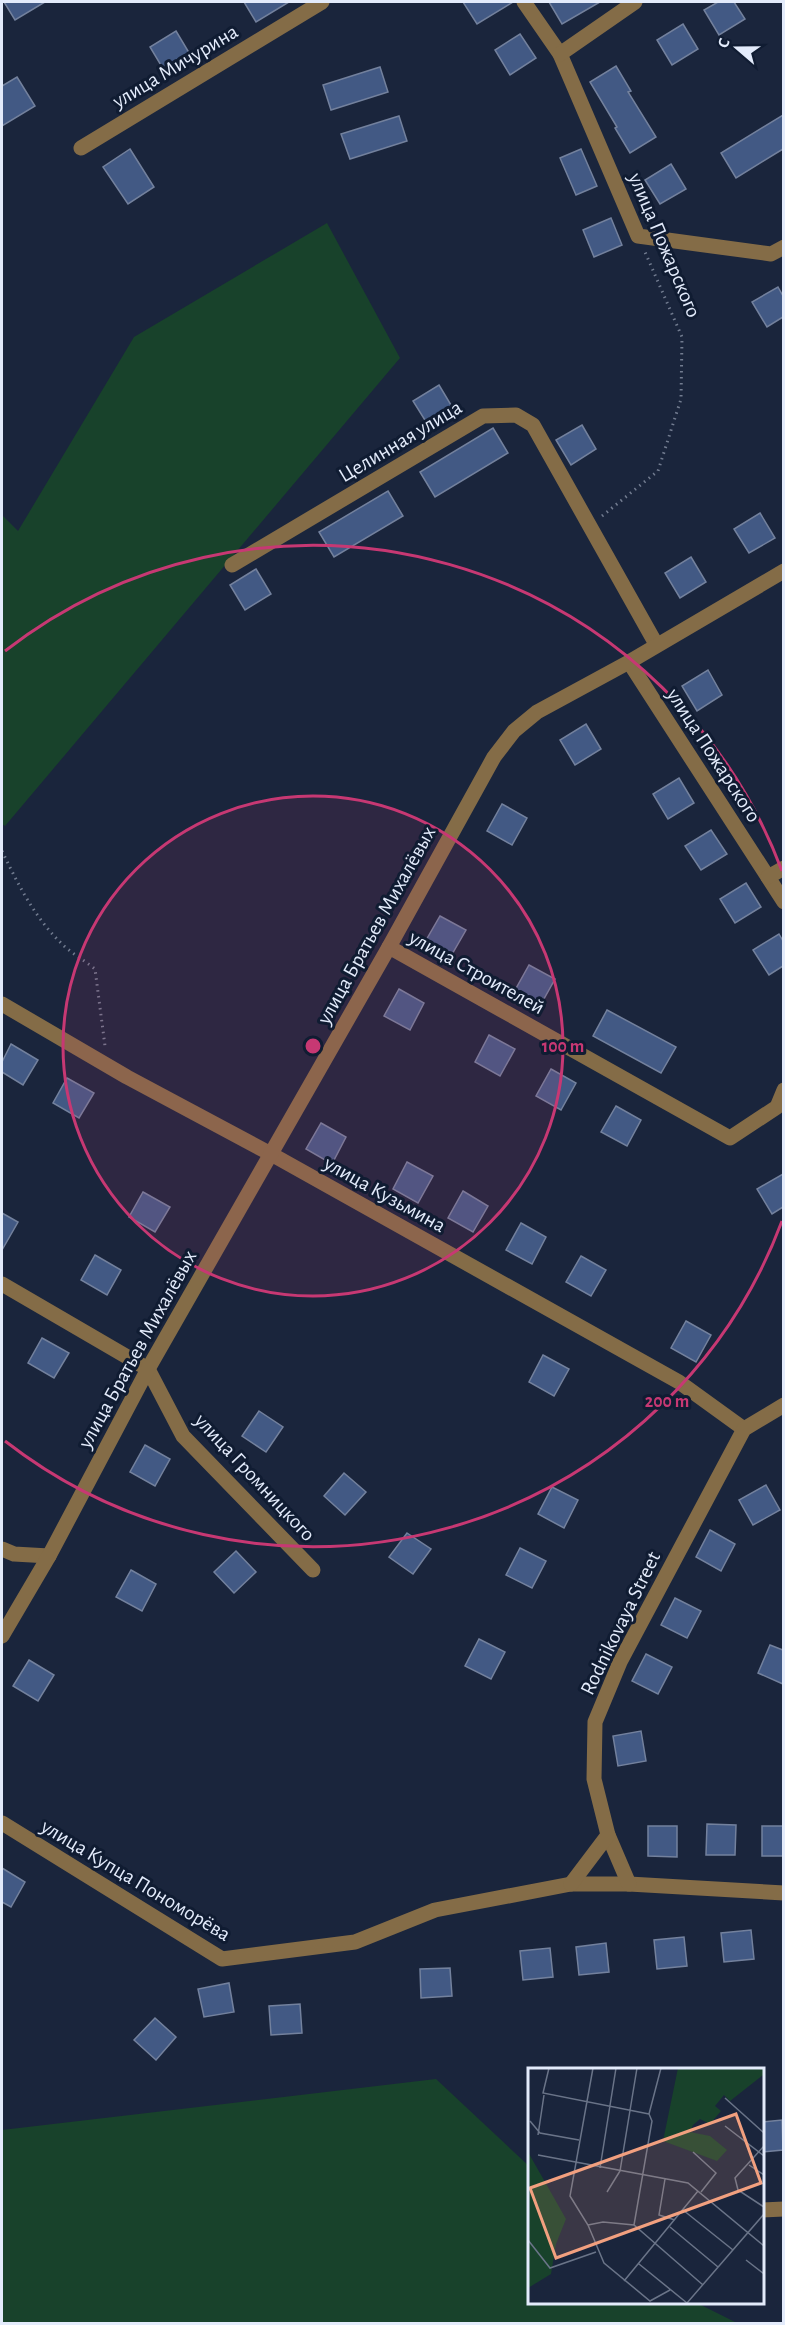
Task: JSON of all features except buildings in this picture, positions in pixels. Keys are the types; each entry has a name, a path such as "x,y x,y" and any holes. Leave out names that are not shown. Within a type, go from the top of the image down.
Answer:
{"street":[{"name":"улица Мичурина","path":"81,148 322,2"},
{"name":"улица Пожарского","path":"524,2 560,54 638,236"},
{"path":"560,54 635,2"},
{"path":"638,236 771,254 783,247"},
{"name":"Целинная улица","path":"232,566 483,417 516,415 533,425 656,644"},
{"name":"улица Братьев Михалёвых","path":"2,1636 49,1556 148,1370 389,947 494,757 514,731 537,712 629,662 783,571"},
{"name":"улица Пожарского","path":"629,662 783,902"},
{"path":"768,878 783,868"},
{"name":"улица Строителей","path":"389,947 730,1138 777,1107 783,1090"},
{"name":"улица Кузьмина","path":"2,1004 108,1066 271,1154 678,1382 744,1428"},
{"path":"2,1284 148,1370"},
{"name":"улица Громницкого","path":"148,1370 183,1436 313,1570"},
{"path":"744,1428 783,1405"},
{"name":"Rodnikovaya Street","path":"629,1884 608,1835 594,1779 595,1722 620,1662 744,1428"},
{"path":"2,1549 14,1554 49,1556"},
{"name":"улица Купца Пономорёва","path":"2,1823 222,1959 355,1942 435,1910 572,1884 629,1884 783,1893"},
{"path":"572,1884 608,1835"},
{"path":"764,2210 783,2209"}],"path":[{"name":"улица Пожарского","path":"589,526 658,471 681,399 682,337 638,236"},
{"path":"2,851 18,885 39,918 63,945 95,969 108,1066"}],"green space":[{"path":"327,223 400,358 5,826 2,824 2,515 18,531 134,337"},
{"path":"436,2079 528,2165 528,2304 699,2304 737,2323 2,2323 2,2130"}]}
